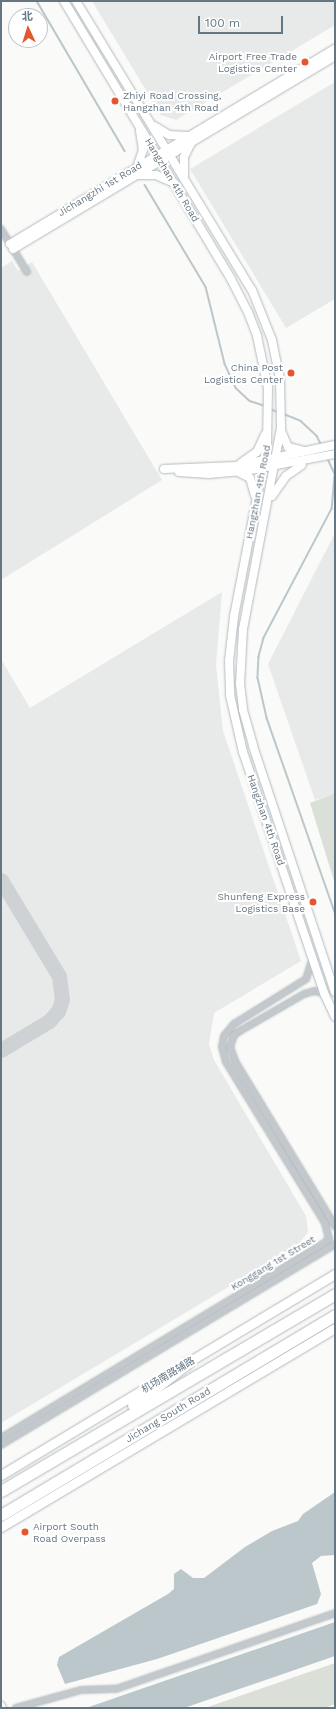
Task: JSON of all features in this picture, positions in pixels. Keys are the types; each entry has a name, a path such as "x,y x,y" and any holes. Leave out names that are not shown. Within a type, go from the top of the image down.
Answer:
{"highway":[{"name":"Jichang South Road","path":"1,1491 98,1432 333,1295"},
{"name":"Jichang South Road","path":"1,1515 335,1315"},
{"path":"98,1432 190,1361"}],"main road":[{"name":"机场南路辅路","path":"1,1475 335,1274"},
{"path":"1,1527 335,1328"}],"street":[{"name":"Hangzhan 4th Road","path":"64,1 174,183 248,312 261,351 268,388 268,425 264,465 230,640 230,695 241,746 324,993 335,1017"},
{"name":"Hangzhan 4th Road","path":"76,1 261,308 274,351 281,391 282,428 243,629 240,668 242,704 253,746 335,992"},
{"name":"Jichangzhi 1st Road","path":"192,138 335,49"},
{"name":"Jichangzhi 1st Road","path":"11,246 168,152 335,56"},
{"path":"150,122 169,135 192,138 184,158 184,178"},
{"path":"140,126 143,150 136,171 156,175 174,183"},
{"path":"1,229 27,272"},
{"path":"235,469 257,452 268,425"},
{"path":"282,428 284,440 291,449 313,451"},
{"path":"276,463 335,444"},
{"path":"255,508 253,482 246,475 235,469 164,469 194,473 235,469 276,463 312,460 335,454"},
{"path":"268,503 286,476 312,460"},
{"name":"Konggang 1st Street","path":"1,1438 329,1239 325,1223 226,1062 222,1047 224,1036 234,1024 306,979 310,971 311,955"},
{"path":"324,993 314,991 304,994 234,1035 230,1047 235,1061 335,1226"},
{"name":"Konggang 1st Street","path":"1,1445 335,1244"},
{"path":"16,1708 81,1690 116,1689 335,1613"}],"shaded area":[{"path":"92,1 335,1 335,25 176,120 161,115"},
{"path":"335,82 335,299 286,328 190,169"},
{"path":"12,261 18,271 32,262 162,480 1,580 1,268"},
{"path":"335,533 335,793 315,800 268,664"},
{"path":"222,592 216,665 223,731 301,961 214,1013 209,1044 214,1060 306,1216 308,1232 297,1246 1,1423 1,659 30,708"},
{"path":"335,793 335,884 310,803"},
{"path":"335,1492 335,1555 321,1556 312,1563 321,1594 317,1604 157,1659 65,1684 57,1665 59,1657 168,1594 174,1589 174,1574 181,1569 193,1578 204,1578 245,1547 272,1531 298,1521 303,1514"},
{"path":"335,1622 335,1656 184,1708 86,1708"},
{"path":"335,1663 335,1704 325,1708 205,1708"}],"waterway":[{"path":"37,1 125,151"},
{"path":"145,185 206,287 225,364 236,388 250,401 265,406"},
{"path":"270,409 278,412"},
{"path":"284,414 301,421 317,436 321,444"},
{"path":"328,459 335,474"},
{"path":"335,476 332,509 264,638 259,657 258,678 267,718 335,912"}],"taxiway":[{"path":"1,880 59,976 62,999 58,1011 49,1021 1,1050"}],"place":[{"name":"Airport Free Trade Logistics Center","path":"305,62"},
{"name":"Zhiyi Road Crossing, Hangzhan 4th Road","path":"115,101"},
{"name":"China Post Logistics Center","path":"291,373"},
{"name":"Shunfeng Express Logistics Base","path":"313,902"},
{"name":"Airport South Road Overpass","path":"25,1532"}]}
